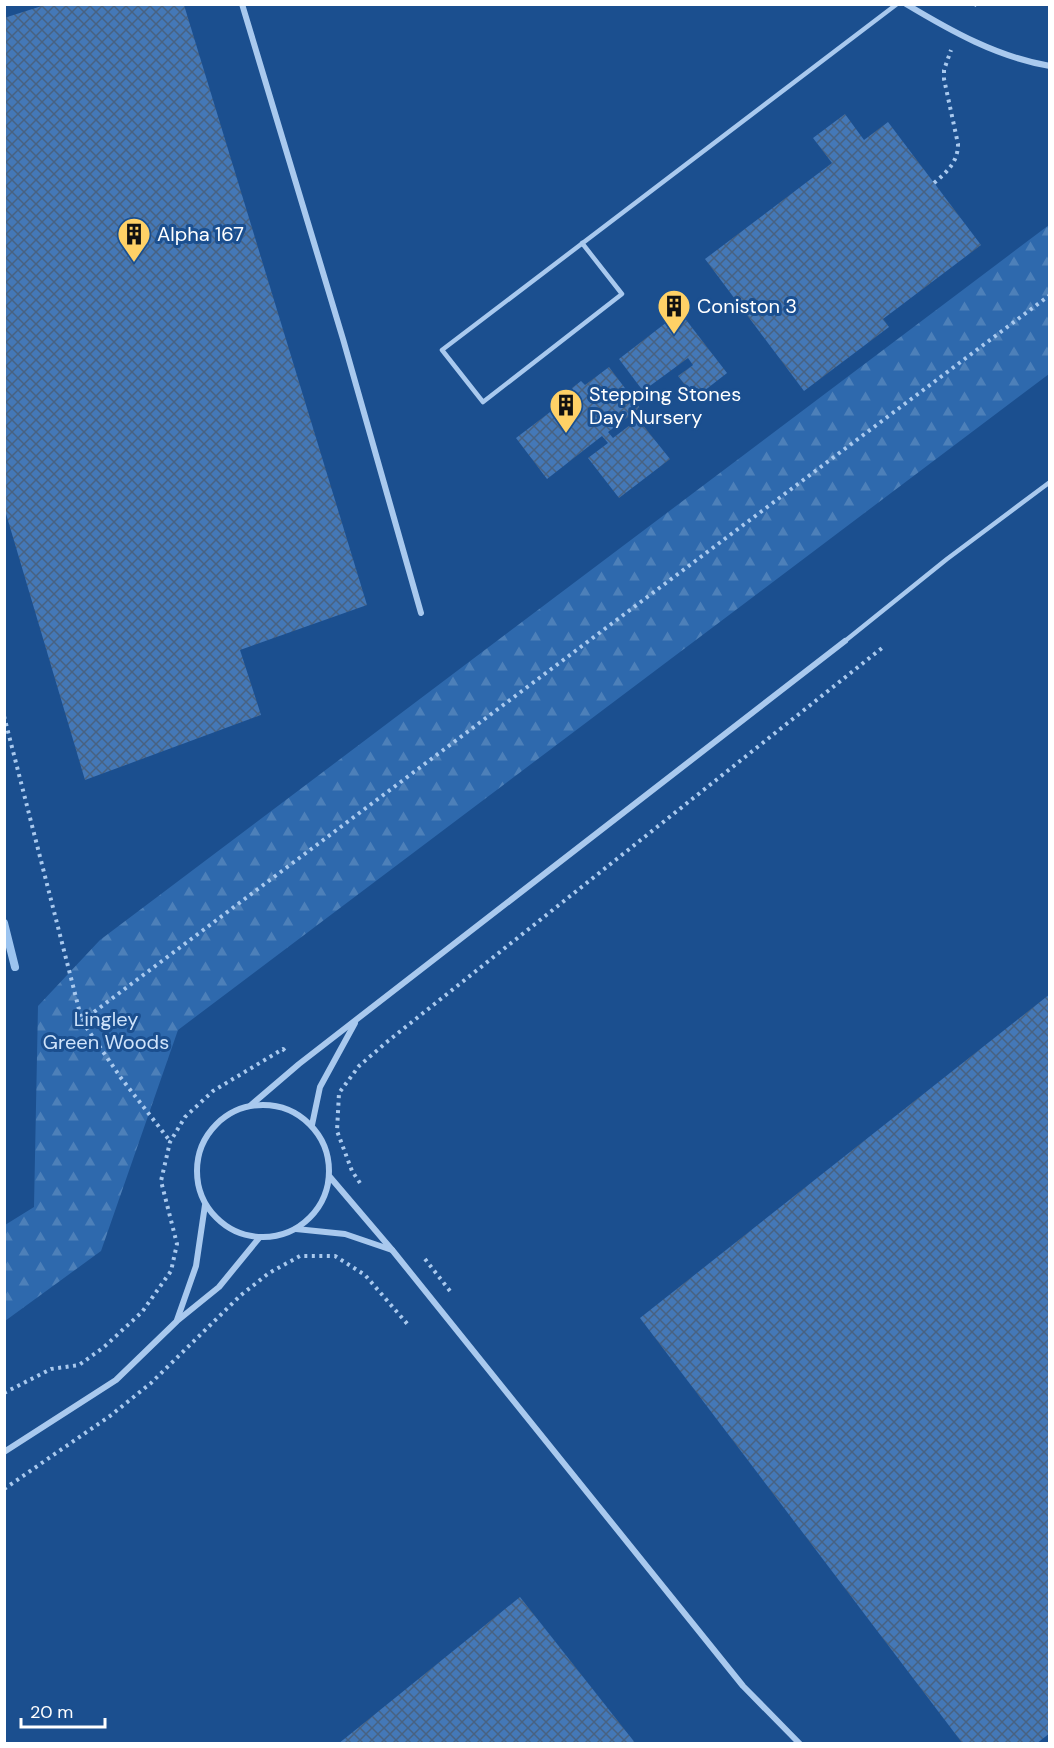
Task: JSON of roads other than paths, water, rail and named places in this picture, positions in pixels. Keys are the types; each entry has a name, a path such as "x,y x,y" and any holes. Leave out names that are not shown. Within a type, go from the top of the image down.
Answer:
{"street":[{"path":"242,4 343,339 421,613"},
{"path":"906,4 959,35 1006,55 1050,66"},
{"path":"251,1105 299,1064 845,641"},
{"path":"312,1125 320,1087 357,1020"},
{"path":"251,1105 273,1105 294,1112 312,1125 324,1144 330,1166 330,1177 324,1198 313,1216 296,1229 276,1237 259,1238 237,1233 219,1222 205,1205 198,1185 196,1163 202,1143 214,1125 231,1112 251,1105"},
{"path":"330,1177 393,1251 743,1686 800,1743"},
{"path":"177,1321 196,1266 205,1205"},
{"path":"296,1229 345,1234 393,1251"},
{"path":"4,1452 116,1380 177,1321 219,1287 259,1238"}],"lane":[{"path":"582,243 622,294 483,402 442,350 582,243 897,4"},
{"path":"845,641 947,559 1050,482"}],"waterway":[{"path":"4,923 15,967"}],"place":[{"name":"Alpha 167","path":"134,263"},
{"name":"Coniston 3","path":"674,335"},
{"name":"Stepping Stones Day Nursery","path":"566,434"}],"park label":[{"name":"Lingley Green Woods","path":"106,1030"}]}
